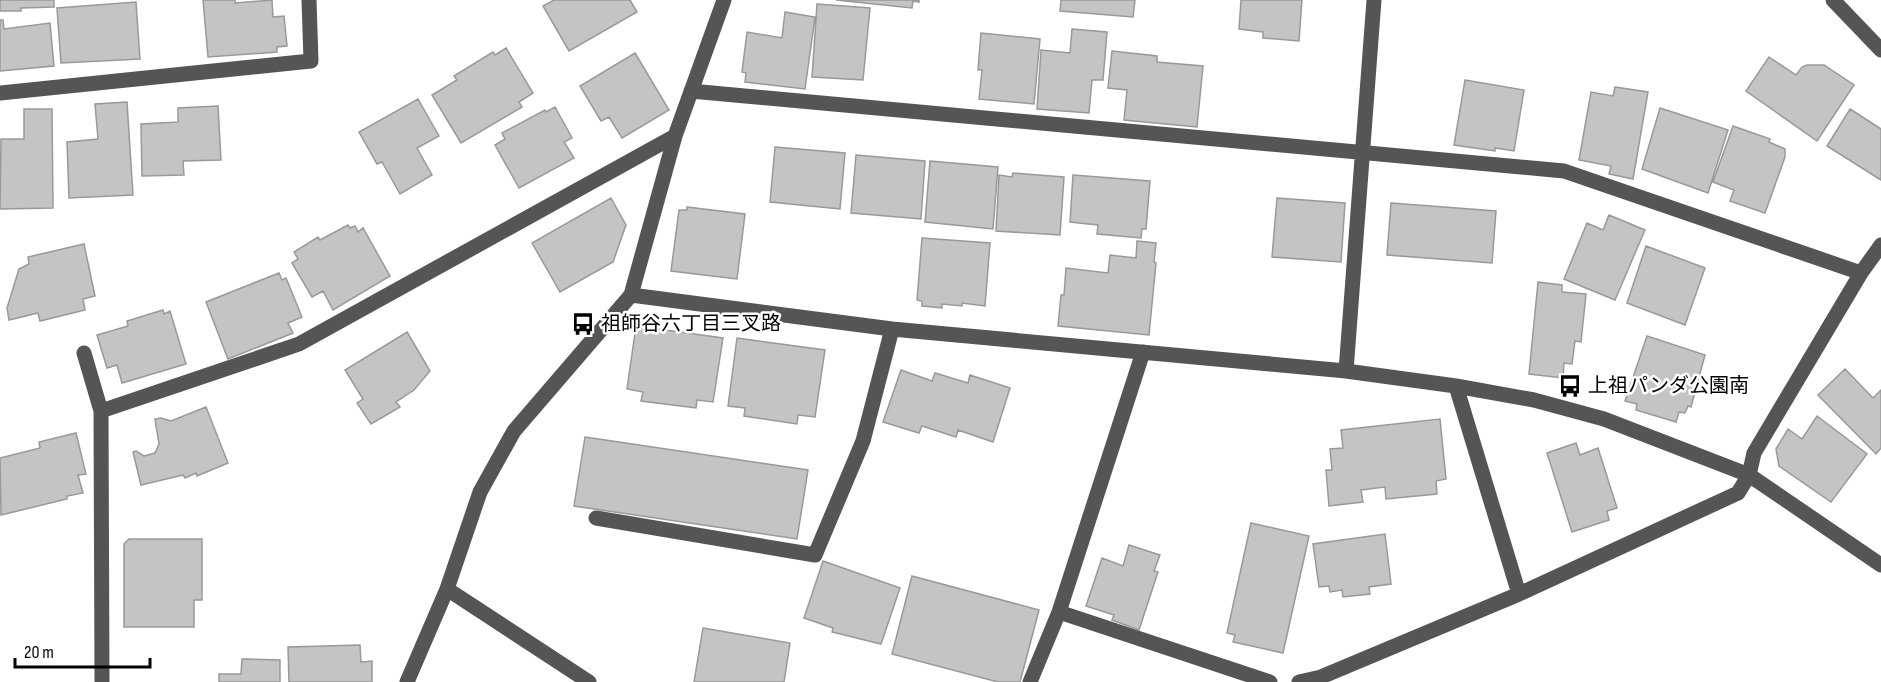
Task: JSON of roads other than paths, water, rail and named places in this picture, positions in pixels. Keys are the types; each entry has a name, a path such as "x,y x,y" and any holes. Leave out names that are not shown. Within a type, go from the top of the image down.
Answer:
{"street":[{"path":"0,93 311,61 309,0"},
{"path":"407,682 447,589 480,492 514,431 631,295 675,136 724,0"},
{"path":"1346,371 1374,0"},
{"path":"1833,0 1881,50"},
{"path":"691,92 1564,171 1861,273"},
{"path":"101,411 299,344 675,136"},
{"path":"1299,682 1321,677 1519,594 1738,493 1749,475 1754,453 1861,273 1881,245"},
{"path":"631,295 892,329 1346,371 1456,386 1534,400 1604,418 1749,475 1881,565"},
{"path":"596,518 815,555 863,441 892,329"},
{"path":"1030,682 1059,612 1143,352"},
{"path":"84,353 101,411 102,682"},
{"path":"1456,386 1519,594"},
{"path":"447,589 589,682"},
{"path":"1059,612 1270,682"}],"place":[{"name":"祖師谷六丁目三叉路","path":"583,324"},
{"name":"上祖パンダ公園南","path":"1570,386"}]}
